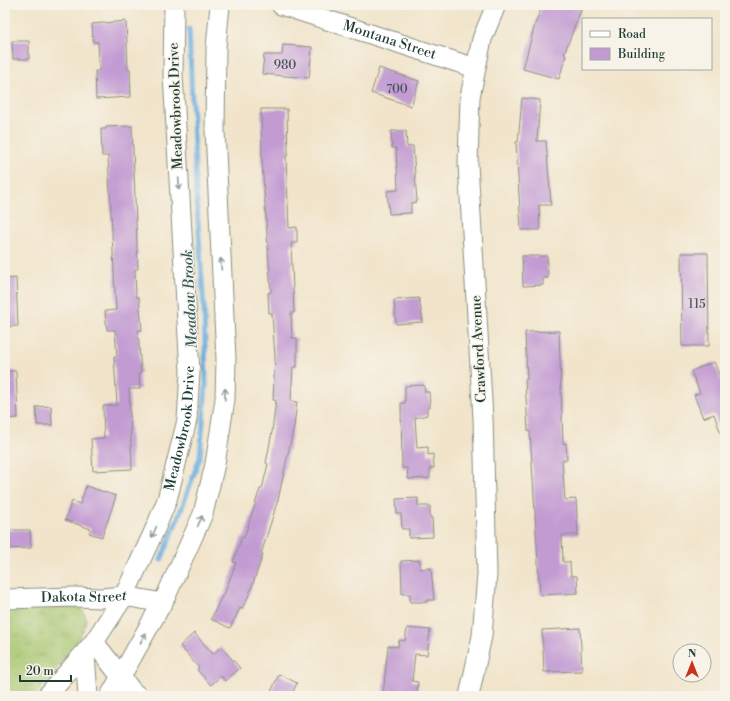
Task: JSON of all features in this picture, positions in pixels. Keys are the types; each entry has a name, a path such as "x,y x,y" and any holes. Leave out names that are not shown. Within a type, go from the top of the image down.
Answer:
{"street":[{"name":"Meadowbrook Drive","path":"47,696 90,648 124,596 167,500 187,420 190,372 173,75 174,5"},
{"path":"110,696 163,603 203,514 215,464 225,399 226,358 215,130 216,47 220,5"},
{"name":"Montana Street","path":"281,5 476,68"},
{"name":"Crawford Avenue","path":"469,696 482,636 487,574 482,418 468,164 470,97 482,40 496,5"},
{"name":"Dakota Street","path":"5,599 75,597 101,598 124,596 163,603"},
{"path":"90,648 138,696"},
{"path":"88,696 90,648"}],"green space":[{"path":"5,606 76,606 82,610 85,615 86,620 79,637 64,659 34,696 5,696"}],"building":[{"path":"543,5 583,5 564,54 566,55 559,79 523,69 535,24"},
{"path":"126,21 131,97 96,99 95,71 99,71 98,42 93,42 92,24"},
{"path":"12,41 29,41 29,59 13,59"},
{"path":"283,45 312,47 309,78 262,74 264,55 282,55"},
{"path":"379,68 419,81 411,106 371,93"},
{"path":"522,98 540,100 537,141 546,141 551,205 539,205 540,230 521,230 516,142 518,142"},
{"path":"261,109 287,109 288,155 286,156 289,228 297,227 297,243 291,243 294,313 291,313 292,338 297,338 297,367 293,367 291,401 297,402 294,426 278,500 261,554 263,554 249,595 242,609 240,608 230,628 211,619 222,596 223,597 236,563 233,562 242,537 244,538 260,489 262,489 268,464 266,463 276,400 273,400 275,357 272,313 269,313 268,293 271,292 262,162"},
{"path":"132,126 138,269 135,269 136,297 139,297 142,330 138,330 141,373 139,373 140,389 129,389 132,469 93,471 91,439 104,438 103,406 117,405 114,357 117,357 115,330 107,330 105,311 116,310 108,156 102,156 101,129 106,129 106,127"},
{"path":"391,131 406,131 407,147 413,146 417,202 411,203 411,213 389,214 387,191 398,190 396,148 392,148"},
{"path":"681,253 708,253 709,346 682,346"},
{"path":"522,256 547,256 548,278 543,278 543,285 523,286"},
{"path":"16,278 18,326 5,327 5,279"},
{"path":"419,298 423,322 396,324 394,300"},
{"path":"559,331 563,444 566,443 567,460 562,460 565,500 576,499 578,535 562,535 563,562 570,562 571,576 577,576 578,593 540,595 530,431 528,431 525,380 527,379 525,332"},
{"path":"714,362 725,389 725,440 723,440 714,414 703,418 694,395 700,393 691,371"},
{"path":"5,371 16,371 18,418 5,419"},
{"path":"424,385 425,392 429,392 430,408 427,408 427,415 415,418 417,448 428,447 428,455 433,454 434,468 430,468 430,478 408,479 407,468 402,468 401,403 405,403 405,386"},
{"path":"51,406 52,425 37,425 36,407"},
{"path":"86,486 116,496 102,537 89,533 91,529 65,520 72,501 80,504"},
{"path":"418,498 418,506 430,506 433,537 409,538 409,529 402,529 401,514 397,514 396,499"},
{"path":"5,530 30,530 31,548 5,549"},
{"path":"420,560 420,569 431,568 434,600 427,600 427,602 410,602 410,594 402,594 401,561"},
{"path":"407,628 430,630 427,655 415,654 412,681 418,682 417,696 383,696 388,646 398,647 399,640 405,641"},
{"path":"580,628 582,671 544,672 542,630"},
{"path":"194,633 213,654 221,647 240,668 225,681 221,676 211,685 197,670 199,668 180,646"},
{"path":"279,674 297,683 291,696 269,696"}],"waterway":[{"name":"Meadow Brook","path":"161,560 200,457 206,386 204,308 196,192 189,29"}]}
